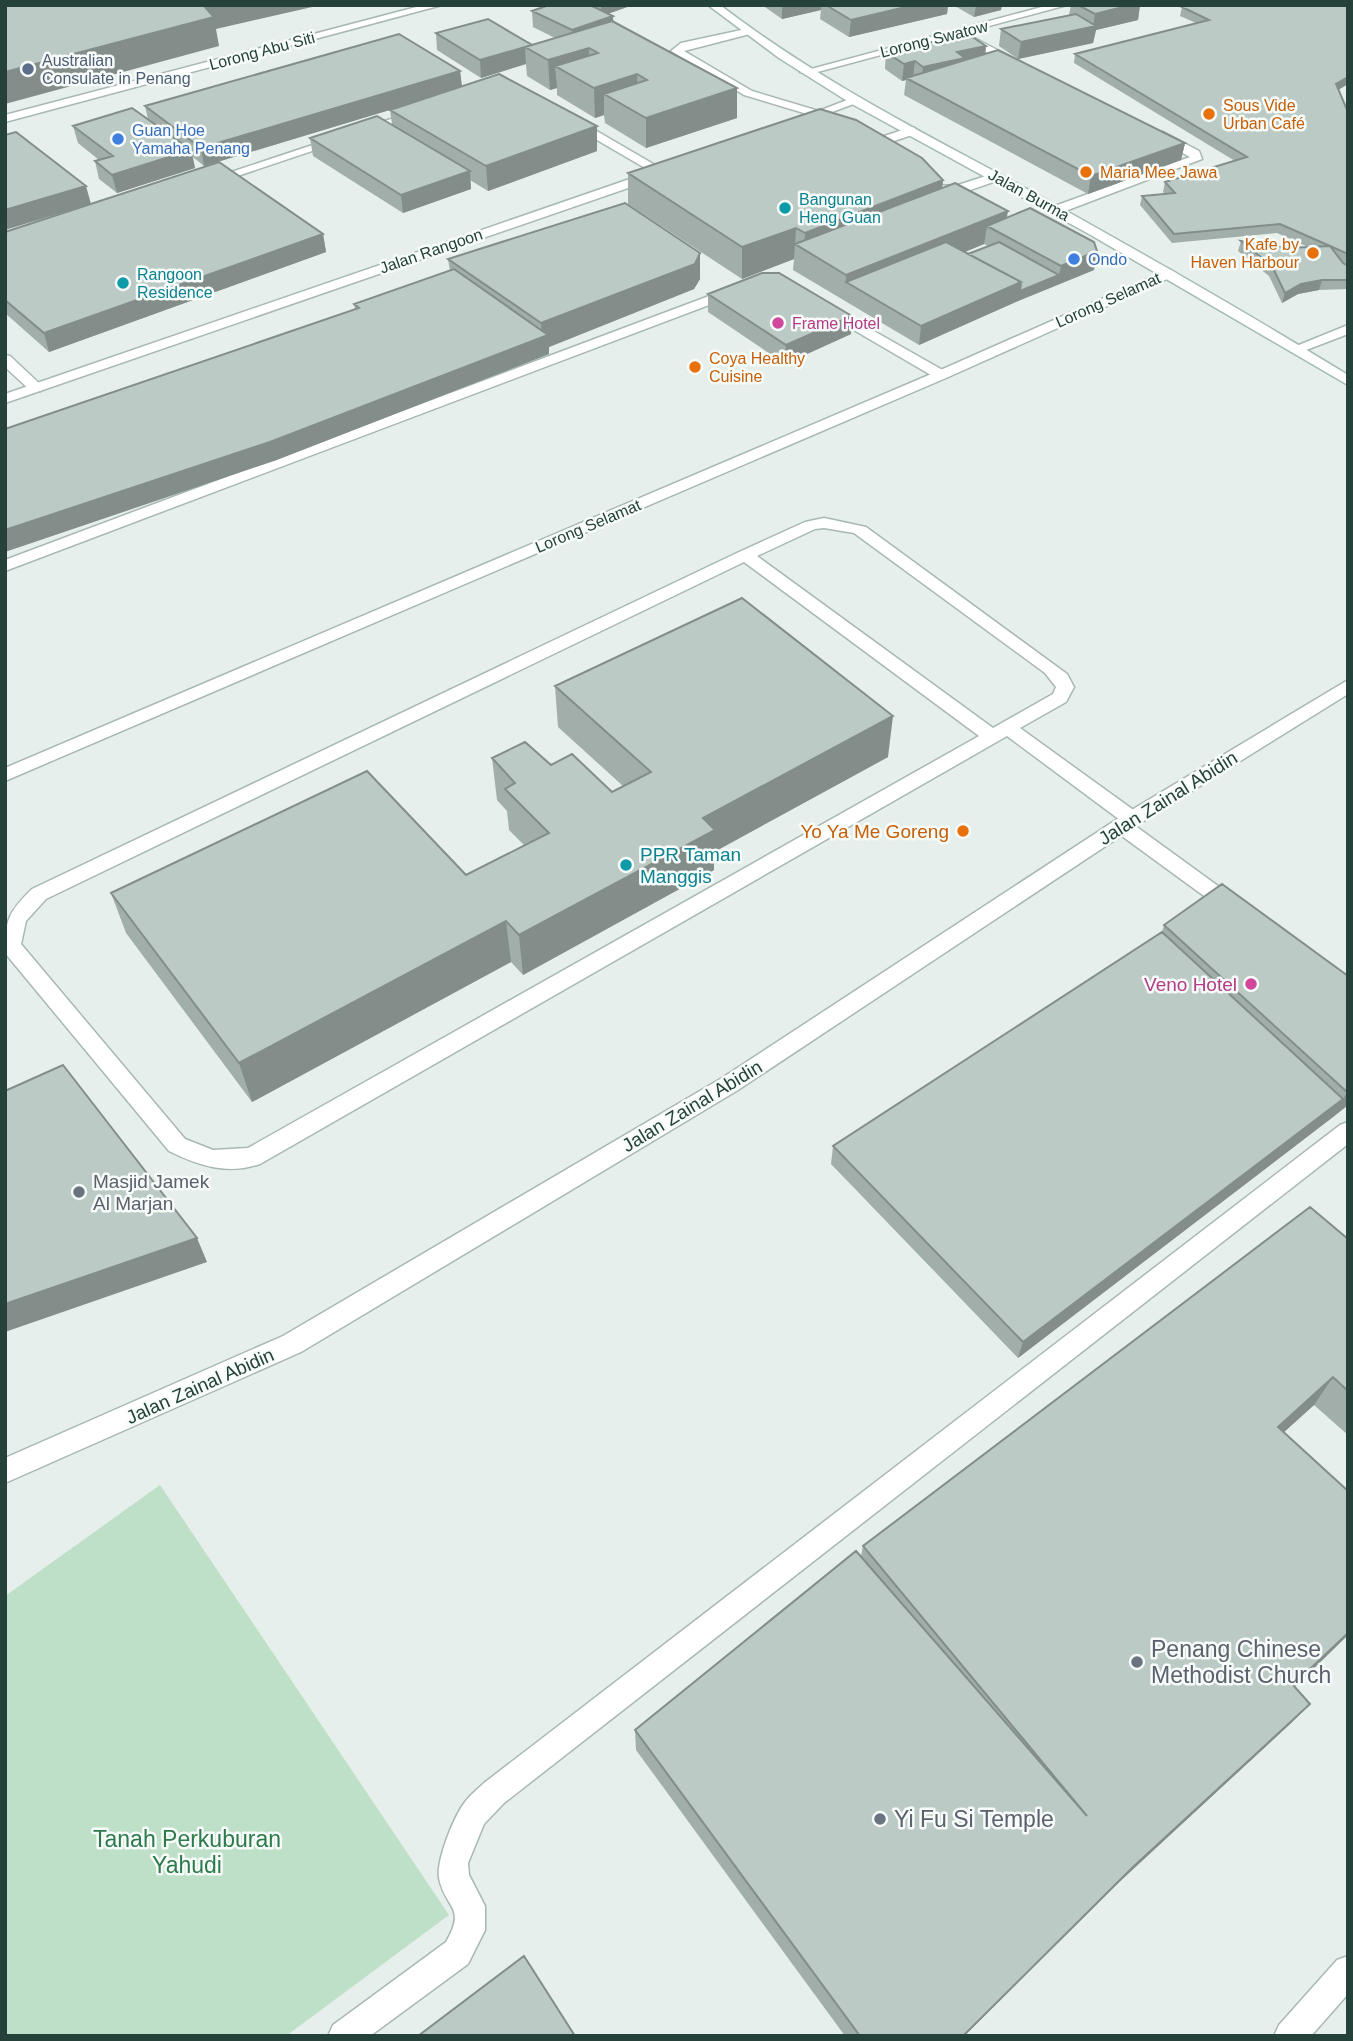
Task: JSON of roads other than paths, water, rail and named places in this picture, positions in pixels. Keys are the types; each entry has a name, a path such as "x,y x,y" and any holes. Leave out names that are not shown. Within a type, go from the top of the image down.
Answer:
{"street":[{"name":"Lorong Abu Siti","path":"5,119 437,5"},
{"name":"Jalan Burma","path":"713,5 746,32 806,72 1169,273 1348,381"},
{"name":"Lorong Swatow","path":"806,72 1062,5"},
{"path":"746,32 685,45 677,51 748,93 818,114"},
{"path":"957,33 1028,69"},
{"path":"782,128 855,100"},
{"path":"202,184 438,107"},
{"name":"Jalan Rangoon","path":"5,399 667,170 557,112"},
{"path":"1056,210 1196,159 1195,154 1147,129"},
{"path":"885,159 873,152 871,145 911,131"},
{"path":"921,180 933,188 948,191 995,177"},
{"name":"Lorong Selamat","path":"5,775 941,375 1169,273"},
{"path":"5,566 753,283"},
{"path":"812,299 941,375"},
{"path":"1296,349 1348,329"},
{"path":"5,359 36,388"},
{"path":"811,525 842,525 860,530 1062,678 1065,687 1060,698 1001,733 252,1157 226,1162 203,1158 177,1145 11,946 11,929 20,912 39,894 745,555 811,525"},
{"path":"745,555 1127,822 1246,916"},
{"name":"Jalan Zainal Abidin","path":"5,1471 292,1344 730,1084 1127,822 1348,686"},
{"path":"344,2036 457,1953 470,1930 470,1906 454,1879 453,1863 474,1814 494,1793 1348,1132"},
{"path":"1290,2036 1348,1971"}],"place":[{"name":"Australian Consulate in Penang","path":"28,69"},
{"name":"Sous Vide Urban Café","path":"1209,114"},
{"name":"Guan Hoe Yamaha Penang","path":"118,139"},
{"name":"Maria Mee Jawa","path":"1086,172"},
{"name":"Bangunan Heng Guan","path":"785,208"},
{"name":"Kafe by Haven Harbour","path":"1313,253"},
{"name":"Ondo","path":"1074,259"},
{"name":"Rangoon Residence","path":"123,283"},
{"name":"Frame Hotel","path":"778,323"},
{"name":"Coya Healthy Cuisine","path":"695,367"},
{"name":"Yo Ya Me Goreng","path":"963,831"},
{"name":"PPR Taman Manggis","path":"626,865"},
{"name":"Veno Hotel","path":"1251,984"},
{"name":"Masjid Jamek Al Marjan","path":"79,1192"},
{"name":"Penang Chinese Methodist Church","path":"1137,1662"},
{"name":"Yi Fu Si Temple","path":"880,1819"}],"park label":[{"name":"Tanah Perkuburan Yahudi","path":"187,1852"}]}
